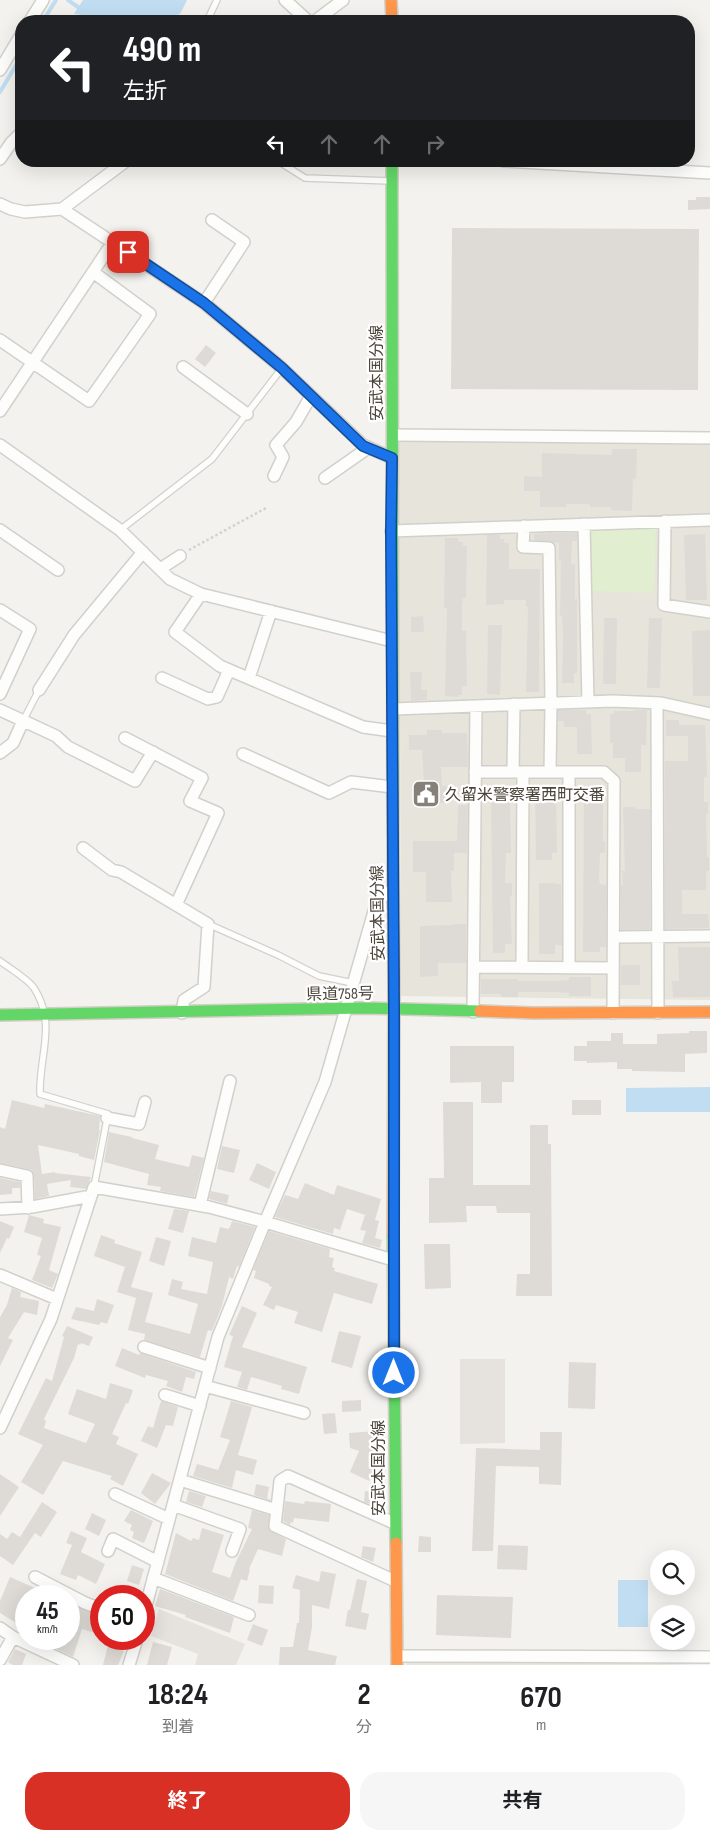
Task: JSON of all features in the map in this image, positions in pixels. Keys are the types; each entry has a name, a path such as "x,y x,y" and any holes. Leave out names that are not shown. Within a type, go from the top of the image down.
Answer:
{"main road":[{"path":"391,0 392,15"},
{"name":"安武本国分線","path":"392,167 393,1260 394,1523 397,1660"},
{"name":"県道758号","path":"0,1015 182,1013 346,1008 473,1012 710,1012"}],"street":[{"path":"34,15 43,0"},
{"path":"286,0 302,15"},
{"path":"322,15 337,2"},
{"path":"0,70 15,46"},
{"path":"0,159 15,139"},
{"path":"0,204 25,212 62,209 118,167"},
{"path":"607,167 710,173"},
{"path":"62,209 204,303 282,368 363,446 392,458"},
{"path":"204,303 244,242 212,220"},
{"path":"0,411 113,242"},
{"path":"0,340 89,401 150,314 93,272"},
{"path":"183,367 247,414"},
{"path":"274,476 283,457 276,445 296,422 311,396"},
{"path":"393,435 710,438"},
{"path":"0,445 120,530 170,579 201,594 392,641"},
{"path":"325,478 368,448"},
{"path":"391,531 710,520"},
{"path":"665,522 664,605 710,612"},
{"path":"584,524 588,702"},
{"path":"524,526 523,547 549,548 550,772"},
{"path":"0,530 58,570"},
{"path":"39,690 74,635 143,552"},
{"path":"160,569 180,556"},
{"path":"201,594 175,632 220,666 363,727 392,731"},
{"path":"0,610 30,629 4,675 0,694"},
{"path":"248,678 271,611"},
{"path":"162,678 208,699 217,697 229,670"},
{"path":"392,709 588,702 657,703 710,714"},
{"path":"657,703 658,1013"},
{"path":"514,704 518,772 522,967"},
{"path":"473,1012 476,706"},
{"path":"0,710 56,736 68,747 135,781 152,752"},
{"path":"0,753 12,742 23,721"},
{"path":"126,738 202,778 190,801 218,813 176,905"},
{"path":"243,754 329,793 351,782 392,787"},
{"path":"475,772 604,772 614,781 613,1013"},
{"path":"569,772 569,967"},
{"path":"83,848 112,870 121,872 208,924 204,987 184,1000 182,1013"},
{"path":"152,1585 218,1337 325,1082 377,901 393,889"},
{"path":"621,937 710,936"},
{"path":"474,967 612,968"},
{"path":"200,1205 230,1081"},
{"path":"107,1118 139,1124 145,1102"},
{"path":"0,1170 27,1176 28,1208"},
{"path":"0,1209 28,1208 93,1191 200,1205 393,1260"},
{"path":"0,1428 51,1319 93,1191"},
{"path":"0,1275 57,1299"},
{"path":"144,1347 210,1368"},
{"path":"205,1386 304,1413"},
{"path":"165,1395 200,1406"},
{"path":"394,1523 288,1476 280,1481 275,1526 395,1581"},
{"path":"180,1480 277,1510"},
{"path":"115,1494 169,1520"},
{"path":"173,1505 240,1529 232,1551"},
{"path":"108,1551 113,1539 158,1562"},
{"path":"35,1577 90,1606"},
{"path":"154,1578 249,1615"},
{"path":"0,1628 56,1661 74,1665"},
{"path":"0,1660 13,1637"},
{"path":"129,1665 134,1650"},
{"path":"397,1660 710,1657"}],"lane":[{"path":"210,15 216,0"},
{"path":"288,167 305,178 391,181"},
{"path":"120,530 212,459 282,368"},
{"path":"23,721 39,690"},
{"path":"208,924 278,955 319,976 353,983"},
{"path":"0,961 33,986 46,1014 47,1026 39,1080 40,1094 108,1114 93,1191"}],"path":[{"path":"180,556 266,508"}],"shaded area":[{"path":"399,439 710,444 710,1000 401,996"},
{"path":"460,1359 505,1359 505,1443 460,1444"},
{"path":"159,1609 245,1644 236,1665 195,1665 198,1654 155,1638 155,1622"},
{"path":"406,1661 616,1663 701,1665 406,1665"}],"green space":[{"path":"590,523 656,525 654,593 588,591"}],"water":[{"path":"83,0 187,0 180,14 177,15 74,14"},
{"path":"710,1087 710,1112 626,1112 626,1088"},
{"path":"618,1580 648,1580 648,1627 618,1627"}],"building":[{"path":"696,197 710,197 710,209 688,210 688,200 696,200"},
{"path":"452,228 699,229 698,390 451,389"},
{"path":"206,345 216,353 205,367 195,359"},
{"path":"612,449 637,449 636,479 633,479 632,511 610,510 611,507 590,507 590,504 566,504 566,507 540,507 540,491 524,491 524,476 542,477 542,453 612,455"},
{"path":"577,532 577,541 572,541 571,564 575,564 575,599 577,599 577,673 574,673 574,683 562,683 563,635 562,616 560,616 561,561 559,561 559,543 534,540 534,534"},
{"path":"705,534 707,600 686,600 684,535"},
{"path":"487,535 500,535 500,539 504,539 504,543 509,543 509,569 540,569 539,692 526,692 528,607 526,607 526,600 504,600 504,604 486,605"},
{"path":"445,538 458,538 458,542 463,542 463,546 467,546 466,598 463,598 462,606 462,631 466,631 467,686 462,686 462,695 458,695 458,697 445,696 447,608 444,608"},
{"path":"423,616 424,632 411,632 411,617"},
{"path":"604,618 617,618 616,684 603,684"},
{"path":"649,618 662,618 660,688 647,688"},
{"path":"488,625 502,625 500,695 487,694"},
{"path":"710,630 710,696 693,696 692,631"},
{"path":"410,672 422,672 421,690 427,690 427,700 411,701"},
{"path":"558,710 586,710 586,714 591,714 592,754 577,754 577,727 564,727 564,721 558,721"},
{"path":"647,710 646,745 641,745 641,772 625,772 625,758 613,758 613,743 610,743 610,714 614,714 614,711"},
{"path":"666,720 679,720 679,725 705,725 707,777 704,777 704,802 708,802 708,814 706,814 709,871 706,871 706,890 682,890 682,914 708,914 709,928 665,929 665,761 688,761 688,736 666,736"},
{"path":"427,730 442,730 442,733 467,733 468,767 441,767 442,786 447,786 447,803 431,803 431,798 425,798 422,750 409,750 409,735 427,735"},
{"path":"552,788 552,795 556,795 557,853 552,853 552,860 536,860 535,789"},
{"path":"584,789 599,789 599,792 603,792 603,841 605,841 605,853 600,853 599,879 600,884 606,885 606,947 600,947 600,952 583,952"},
{"path":"505,791 510,793 511,853 506,853 505,883 512,883 512,896 510,896 512,944 505,944 505,953 493,953 491,792"},
{"path":"458,805 468,805 467,853 454,853 454,871 451,871 452,902 426,902 426,872 413,872 413,841 457,841"},
{"path":"623,807 650,809 650,929 621,930 621,885 623,885 622,871 625,871"},
{"path":"539,883 561,884 562,945 555,945 555,954 539,954"},
{"path":"466,924 466,963 438,963 438,976 420,977 420,926"},
{"path":"678,947 710,947 710,997 673,997 672,981 679,981"},
{"path":"621,965 640,965 640,985 621,985"},
{"path":"569,977 591,977 591,996 569,996 569,993 554,992 518,992 518,997 501,997 501,994 481,994 481,979 554,981 569,980"},
{"path":"689,1031 707,1031 707,1053 685,1054 685,1072 632,1071 632,1069 617,1069 617,1062 587,1063 587,1061 574,1061 574,1046 587,1046 587,1041 611,1041 611,1033 623,1033 623,1044 657,1044 657,1034 689,1033"},
{"path":"450,1046 514,1046 514,1082 502,1082 502,1103 481,1103 481,1082 450,1083"},
{"path":"12,1100 44,1108 45,1104 100,1116 100,1130 94,1160 79,1156 79,1154 38,1145 42,1174 55,1172 91,1177 86,1189 70,1187 71,1180 47,1184 49,1196 35,1199 32,1170 0,1163 0,1127 5,1129"},
{"path":"572,1100 601,1100 601,1115 572,1115"},
{"path":"443,1102 473,1102 473,1185 530,1185 530,1125 548,1125 548,1144 551,1144 552,1296 516,1296 517,1274 530,1274 530,1213 497,1213 496,1206 466,1206 467,1222 429,1223 429,1178 444,1178"},
{"path":"109,1132 159,1145 155,1159 189,1167 192,1155 204,1158 194,1197 160,1191 161,1187 147,1185 149,1174 104,1162"},
{"path":"222,1146 240,1150 234,1173 217,1169"},
{"path":"257,1163 276,1172 269,1189 249,1180"},
{"path":"0,1178 20,1182 20,1188 12,1188 12,1194 0,1195"},
{"path":"305,1183 334,1195 337,1185 381,1199 375,1220 379,1221 375,1238 382,1240 380,1248 362,1243 366,1231 360,1230 365,1215 347,1209 340,1230 334,1228 333,1234 275,1217 285,1195 298,1199"},
{"path":"211,1191 229,1195 227,1204 209,1199"},
{"path":"174,1209 189,1211 183,1233 168,1229"},
{"path":"29,1215 44,1219 43,1223 61,1227 49,1270 58,1274 52,1288 32,1280 41,1256 37,1255 42,1238 24,1232"},
{"path":"0,1221 14,1227 0,1253"},
{"path":"232,1221 255,1227 233,1279 229,1277 222,1306 212,1331 208,1330 200,1357 144,1340 145,1334 128,1330 136,1298 117,1292 125,1267 94,1256 101,1235 115,1240 114,1243 142,1252 131,1287 153,1293 145,1322 190,1334 198,1304 168,1295 172,1279 183,1282 181,1289 207,1294 213,1262 188,1256 192,1237 216,1243 220,1227 228,1229"},
{"path":"269,1231 330,1249 329,1257 334,1258 332,1267 335,1268 334,1271 378,1284 372,1304 334,1293 322,1332 294,1323 298,1312 276,1305 274,1310 263,1305 272,1287 254,1278 256,1271 253,1270"},
{"path":"156,1237 171,1241 164,1266 149,1261"},
{"path":"424,1244 450,1244 451,1288 425,1289"},
{"path":"12,1288 21,1292 20,1297 39,1301 37,1315 24,1312 8,1338 13,1340 0,1366 0,1317 7,1305"},
{"path":"97,1299 114,1305 107,1324 101,1322 99,1325 71,1319 76,1307 94,1311"},
{"path":"242,1306 257,1313 242,1347 307,1367 299,1394 281,1389 282,1386 251,1377 247,1390 237,1387 242,1372 224,1367 233,1336 229,1335"},
{"path":"67,1326 93,1337 89,1346 81,1343 80,1345 78,1344 74,1358 44,1419 46,1421 44,1428 86,1443 95,1424 68,1414 77,1389 106,1399 110,1383 133,1390 128,1404 126,1403 112,1434 119,1437 116,1444 138,1454 123,1486 110,1479 112,1476 63,1461 43,1495 21,1482 43,1445 18,1434 46,1378 52,1381 64,1337 62,1336"},
{"path":"339,1331 361,1336 352,1368 331,1362"},
{"path":"122,1348 196,1372 194,1379 186,1377 182,1392 166,1386 168,1381 146,1375 145,1378 115,1366"},
{"path":"569,1362 596,1363 595,1409 568,1408"},
{"path":"361,1400 361,1411 342,1412 342,1401"},
{"path":"161,1401 178,1407 173,1426 166,1425 157,1448 141,1441 148,1426 153,1428"},
{"path":"231,1401 252,1407 238,1455 257,1460 253,1475 236,1470 232,1488 193,1476 197,1464 218,1470 230,1440 220,1437"},
{"path":"335,1413 337,1433 324,1434 322,1414"},
{"path":"378,1431 379,1445 374,1446 375,1466 369,1481 350,1472 359,1451 350,1448 349,1433"},
{"path":"540,1432 562,1432 561,1485 539,1484 539,1467 496,1466 493,1551 472,1551 476,1448 540,1450"},
{"path":"152,1473 171,1483 155,1504 141,1493"},
{"path":"0,1474 19,1487 0,1516"},
{"path":"256,1484 269,1487 267,1498 270,1500 254,1495"},
{"path":"189,1491 206,1496 202,1507 186,1502"},
{"path":"365,1491 379,1492 379,1507 364,1502"},
{"path":"285,1501 304,1504 305,1501 331,1504 329,1522 294,1518 293,1523 291,1522 290,1525 283,1521"},
{"path":"42,1502 57,1512 41,1537 35,1533 13,1565 0,1556 0,1534 7,1539 12,1532 20,1537"},
{"path":"131,1510 153,1521 144,1543 132,1538 134,1532 130,1530 132,1525 124,1521"},
{"path":"252,1510 269,1515 269,1530 286,1539 282,1556 258,1549 249,1569 247,1581 241,1579 233,1601 165,1574 176,1533 191,1541 193,1538 199,1540 202,1528 224,1535 212,1572 230,1578 252,1529 248,1528"},
{"path":"92,1513 106,1520 99,1536 85,1529"},
{"path":"71,1531 87,1538 81,1552 105,1564 96,1584 78,1575 76,1580 60,1574 72,1545 66,1543"},
{"path":"419,1536 431,1537 431,1552 418,1552"},
{"path":"498,1545 528,1546 527,1570 497,1569"},
{"path":"363,1546 376,1548 373,1562 361,1557"},
{"path":"132,1565 144,1569 139,1585 127,1581"},
{"path":"321,1571 336,1574 329,1609 312,1605 312,1627 308,1650 337,1656 335,1665 279,1665 280,1647 293,1647 297,1623 299,1623 300,1590 292,1588 296,1575 319,1582"},
{"path":"10,1577 28,1585 15,1585 15,1622 0,1613 0,1601"},
{"path":"357,1579 367,1581 361,1612 369,1614 366,1630 345,1626"},
{"path":"259,1585 274,1586 273,1604 258,1603"},
{"path":"160,1589 234,1617 230,1633 185,1617 186,1615 155,1606"},
{"path":"437,1595 513,1597 511,1638 436,1635"},
{"path":"80,1608 90,1612 90,1632 82,1629 80,1635"},
{"path":"253,1624 268,1630 262,1646 247,1640"},
{"path":"155,1643 172,1647 167,1665 147,1665 151,1650 155,1650"},
{"path":"15,1649 26,1654 22,1665 13,1665 8,1662"},
{"path":"58,1650 75,1650 73,1657"},
{"path":"107,1650 124,1651 118,1665 103,1665"}],"waterway":[{"path":"47,15 56,0"},
{"path":"68,0 78,7"},
{"path":"0,92 15,67"}],"traffic: fast":[{"path":"392,167 393,857"},
{"path":"0,1015 364,1008 480,1011"},
{"path":"393,1235 396,1543"}],"traffic: slow":[{"path":"391,0 392,15"},
{"path":"393,1235 394,985"},
{"path":"480,1011 533,1013 710,1012"},
{"path":"396,1543 397,1665"}],"traffic: jam":[{"path":"393,857 394,985"}],"place":[{"name":"久留米警察署西町交番","path":"426,794"}],"route":[{"path":"128,252 204,303 282,368 363,446 392,458 394,1373"}]}
